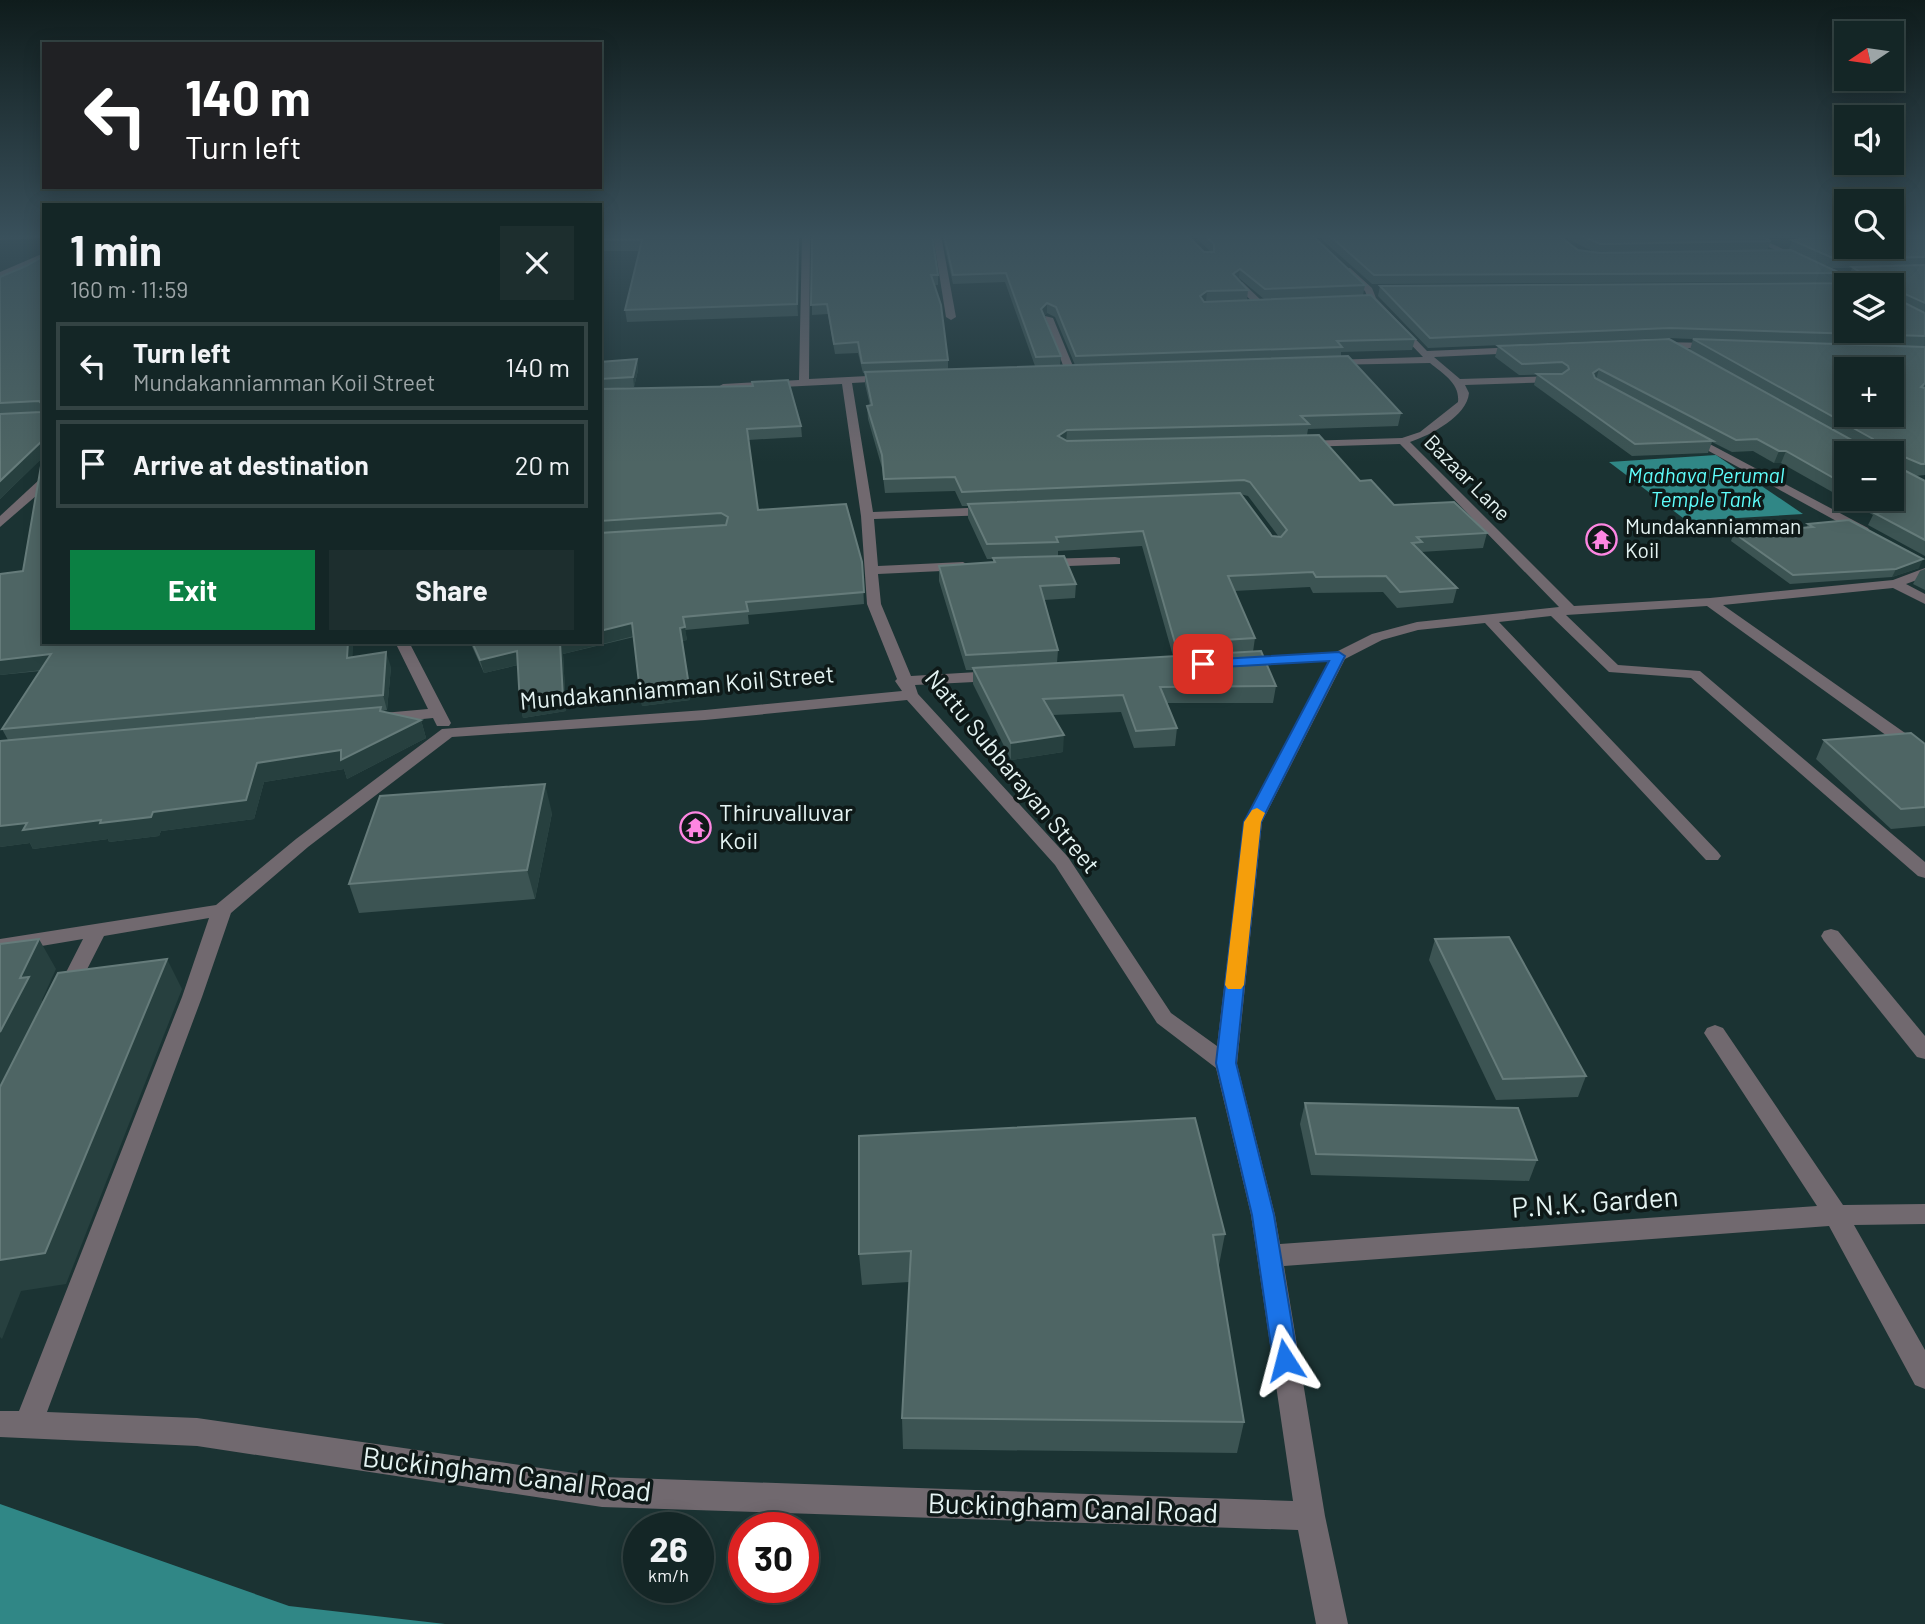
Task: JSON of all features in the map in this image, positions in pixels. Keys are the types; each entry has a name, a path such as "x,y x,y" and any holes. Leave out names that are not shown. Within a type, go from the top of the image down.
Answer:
{"street":[{"path":"804,382 805,311"},
{"path":"950,311 951,317"},
{"path":"1386,311 1428,357 1458,382 1559,379"},
{"path":"1048,318 1070,371"},
{"path":"1667,344 1691,358"},
{"path":"1640,345 1721,346"},
{"path":"1320,363 1532,350"},
{"path":"1057,371 1084,371"},
{"path":"709,388 901,377"},
{"name":"Nattu Subbarayan Street","path":"846,380 867,516 874,604 907,688 1062,861 1164,1018 1226,1063"},
{"name":"Bazaar Lane","path":"1458,382 1464,393 1463,403 1424,434 1403,441 1614,669 1695,674 1925,872"},
{"path":"1682,432 1876,538"},
{"path":"1295,444 1403,441"},
{"path":"0,523 42,484"},
{"path":"867,516 1006,510"},
{"path":"1034,564 1115,561"},
{"path":"1230,662 1339,656 1377,637 1417,626 1562,610 1710,602 1895,584 1919,565 1925,564"},
{"path":"872,570 980,566"},
{"path":"1895,584 1925,600"},
{"path":"1710,602 1925,755"},
{"path":"1489,619 1712,856"},
{"path":"0,947 222,910 443,723 403,644"},
{"path":"1332,1624 1310,1516 1263,1215 1226,1063 1252,822 1339,656"},
{"name":"Mundakanniamman Koil Street","path":"369,720 443,723 705,715 1012,674"},
{"path":"14,1424 192,997 222,910"},
{"path":"60,1006 96,933"},
{"path":"1831,936 1925,1051"},
{"path":"1715,1033 1836,1214 1925,1376"},
{"name":"P.N.K. Garden","path":"1269,1256 1836,1214 1925,1214"},
{"name":"Buckingham Canal Road","path":"14,1424 197,1432 603,1492 1310,1516"}],"water":[{"name":"Madhava Perumal Temple Tank","path":"1716,455 1803,514 1687,521 1609,462"},
{"path":"0,1504 289,1606 445,1624 0,1624"}],"building":[{"path":"0,311 42,311 42,404 39,401 0,403"},
{"path":"828,311 942,311 948,360 862,363 858,342 834,344"},
{"path":"1019,311 1042,311 1061,356 1036,357"},
{"path":"1058,311 1387,311 1415,339 1337,341 1342,347 1076,356"},
{"path":"1404,311 1834,311 1834,333 1670,328 1430,338"},
{"path":"1904,311 1925,313 1925,336 1904,335"},
{"path":"1669,339 1853,441 1834,441 1834,478 1786,451 1779,451 1757,439 1736,440 1599,369 1593,373 1595,378 1713,441 1635,444 1537,374 1562,374 1569,369 1568,366 1562,362 1522,364 1498,346"},
{"path":"1693,339 1925,347 1925,383 1921,387 1925,388 1925,464 1904,457 1904,441 1873,441 1851,427 1904,427 1904,357 1834,357 1834,417"},
{"path":"1348,356 1401,413 1301,416 1309,424 1067,430 1058,436 1067,441 1319,435 1360,481 1371,480 1394,505 1454,502 1487,533 1417,537 1422,542 1412,543 1457,588 1400,592 1386,576 1316,577 1313,572 1228,576 1255,638 1175,643 1143,531 1056,537 1058,542 987,544 968,504 1240,493 1272,536 1281,537 1287,530 1250,482 1244,480 962,492 955,477 884,479 882,455 867,406 872,405 865,372"},
{"path":"637,359 633,377 602,379 602,362"},
{"path":"788,380 801,426 747,429 758,510 846,504 862,562 864,592 746,602 748,611 683,617 685,627 680,628 689,686 640,692 632,623 602,630 602,533 726,525 728,517 721,513 602,521 602,389 753,386 752,382"},
{"path":"42,404 42,441 0,481 0,414 41,412"},
{"path":"41,466 42,644 348,644 347,658 386,652 383,695 2,729 51,654 0,660 0,574 23,571"},
{"path":"1904,470 1925,481 1925,540 1874,513 1904,511"},
{"path":"1849,520 1923,559 1896,569 1793,575 1734,533 1813,527 1808,524"},
{"path":"1064,556 1076,584 1040,586 1058,650 966,655 939,566 995,562 993,558"},
{"path":"473,644 560,644 563,698 520,704 517,651 480,660"},
{"path":"1261,651 1276,686 1160,687 1177,728 1136,731 1123,695 1043,699 1064,735 1011,743 973,668"},
{"path":"381,707 380,711 421,720 341,760 341,750 257,763 246,800 153,812 151,817 100,823 101,820 23,830 27,823 0,826 0,741"},
{"path":"1911,733 1925,744 1925,807 1901,809 1824,740"},
{"path":"545,784 527,870 349,884 380,796"},
{"path":"1509,937 1586,1076 1503,1079 1435,939"},
{"path":"39,939 20,978 29,977 0,1032 0,944"},
{"path":"167,959 45,1253 0,1260 0,1087 58,973"},
{"path":"1305,1103 1518,1108 1537,1160 1316,1154"},
{"path":"1195,1118 1225,1234 1213,1235 1244,1422 902,1418 911,1251 859,1254 859,1136"}],"slow traffic":[{"path":"1235,985 1252,822 1257,813"}],"place":[{"name":"Mundakanniamman Koil","path":"1602,539"},
{"name":"Thiruvalluvar Koil","path":"696,827"}],"route":[{"path":"1203,664 1339,656 1252,822 1226,1063 1263,1215 1285,1360"}]}
